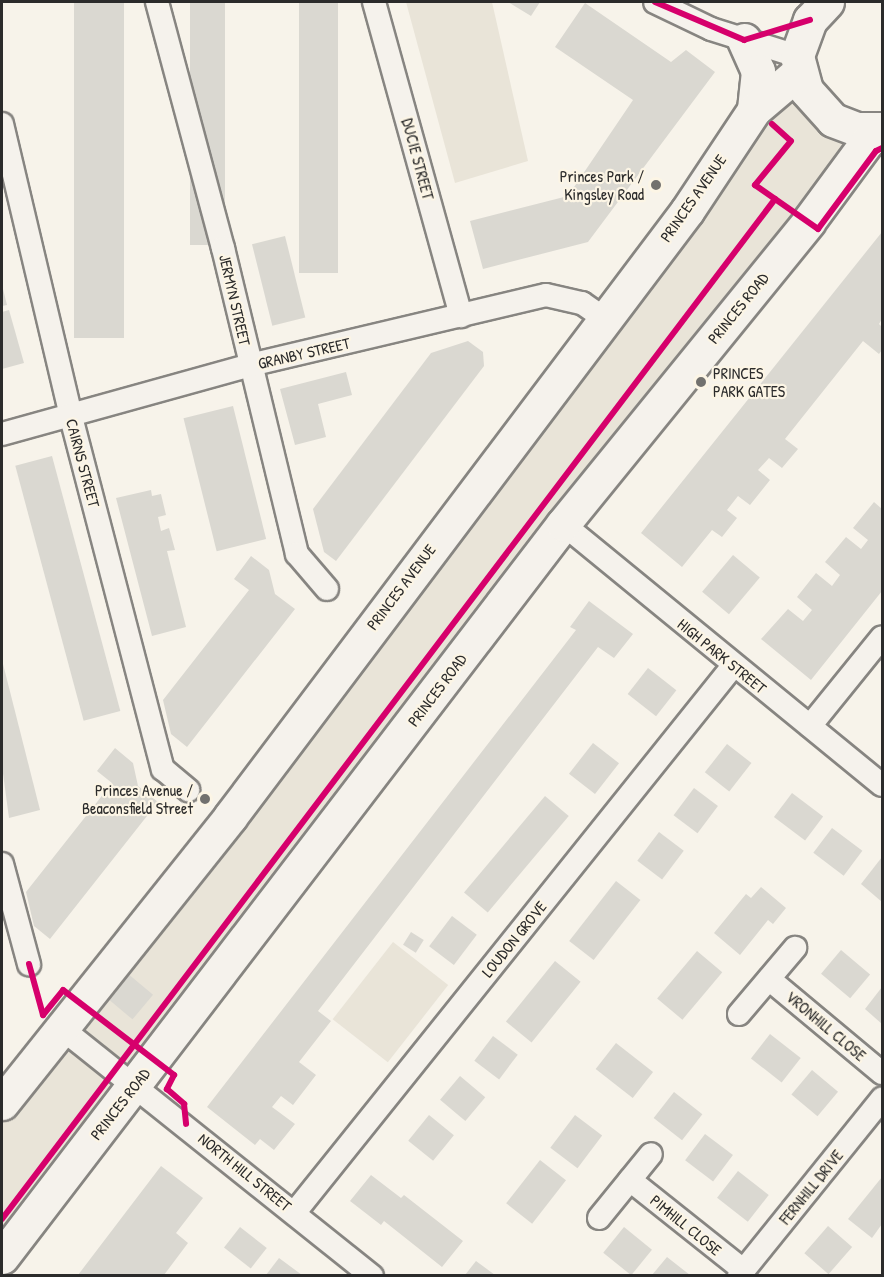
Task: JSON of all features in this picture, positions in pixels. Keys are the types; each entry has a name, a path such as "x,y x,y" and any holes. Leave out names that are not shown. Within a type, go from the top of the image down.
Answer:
{"main road":[{"path":"827,2 810,20 798,63 806,90 832,120 856,129 881,130"},
{"path":"744,40 758,71 754,110"},
{"name":"PRINCES AVENUE","path":"2,1103 60,1027 230,817 687,211 754,110 798,63"},
{"name":"PRINCES ROAD","path":"2,1257 563,524 881,130"}],"street":[{"name":"JERMYN STREET","path":"157,2 297,554 327,589"},
{"name":"DUCIE STREET","path":"374,2 461,316"},
{"path":"655,2 798,63"},
{"name":"CAIRNS STREET","path":"2,124 71,417 163,769 188,790"},
{"name":"GRANBY STREET","path":"2,434 71,417 250,365 546,295 582,303 604,319"},
{"name":"HIGH PARK STREET","path":"563,524 733,666 882,785"},
{"path":"810,726 882,637"},
{"name":"LOUDON GROVE","path":"295,1212 733,666"},
{"path":"2,864 29,964"},
{"path":"739,1014 795,948"},
{"name":"VRONHILL CLOSE","path":"769,979 882,1073"},
{"name":"NORTH HILL STREET","path":"60,1027 372,1275"},
{"name":"FERNHILL DRIVE","path":"741,1273 882,1099"},
{"path":"599,1218 651,1154"},
{"name":"PIMHILL CLOSE","path":"630,1180 741,1273"}],"shaded area":[{"path":"406,2 492,2 528,161 455,183"},
{"path":"806,90 880,130 2,1257 2,1103 742,126"},
{"path":"393,942 448,985 388,1062 333,1019"}],"building":[{"path":"74,2 124,2 124,338 74,338"},
{"path":"190,2 225,2 225,245 190,245"},
{"path":"299,2 338,2 338,273 299,273"},
{"path":"508,2 540,2 531,16"},
{"path":"585,3 671,62 686,50 715,72 588,242 483,269 470,221 568,196 633,100 555,47"},
{"path":"882,232 882,319 879,324 882,327 882,350 879,354 863,341 785,439 798,449 782,468 769,458 758,470 770,480 750,505 738,496 727,510 737,518 722,537 712,530 682,567 641,533"},
{"path":"285,236 305,318 272,326 252,244"},
{"path":"2,285 7,305 2,306"},
{"path":"9,310 24,363 2,369 2,312"},
{"path":"468,341 483,352 484,366 336,561 324,552 313,509 431,353"},
{"path":"346,372 352,395 318,404 326,437 295,445 280,389"},
{"path":"233,406 266,539 217,551 184,418"},
{"path":"52,456 120,711 84,721 15,466"},
{"path":"151,490 152,496 161,494 166,515 158,517 161,531 169,528 175,550 167,551 186,627 152,636 116,498"},
{"path":"874,502 882,509 882,591 811,680 761,639 788,609 803,621 812,610 797,597 816,573 832,586 840,575 825,562 846,537 861,549 868,540 853,528"},
{"path":"733,555 760,577 729,614 702,592"},
{"path":"251,556 269,570 275,594 295,609 187,747 171,734 163,700 249,590 234,579"},
{"path":"589,601 633,634 614,658 598,647 318,1011 331,1021 299,1062 316,1075 293,1105 281,1096 272,1107 295,1124 274,1150 260,1139 255,1145 207,1107 576,630 570,627"},
{"path":"2,660 40,810 9,818 2,766"},
{"path":"648,668 676,690 656,716 628,694"},
{"path":"593,743 619,763 595,794 569,774"},
{"path":"727,744 751,763 729,791 705,772"},
{"path":"115,748 133,763 138,786 158,802 50,939 34,926 26,892 112,783 97,771"},
{"path":"694,788 718,806 697,833 674,815"},
{"path":"792,793 823,816 805,840 774,817"},
{"path":"545,796 569,816 488,912 464,893"},
{"path":"832,828 862,851 844,876 813,853"},
{"path":"659,832 684,851 662,879 637,861"},
{"path":"882,857 882,902 861,884"},
{"path":"616,881 640,900 594,960 569,941"},
{"path":"761,887 786,908 773,924 768,920 740,955 714,933 746,894 751,898"},
{"path":"452,916 477,935 454,965 429,946"},
{"path":"411,932 424,940 416,953 403,945"},
{"path":"841,950 870,974 850,998 821,974"},
{"path":"697,951 722,972 682,1020 657,998"},
{"path":"555,961 581,982 532,1042 506,1022"},
{"path":"127,973 153,995 132,1019 106,998"},
{"path":"882,987 882,1024 865,1009"},
{"path":"770,1034 801,1058 782,1082 751,1058"},
{"path":"493,1036 518,1055 499,1079 474,1061"},
{"path":"616,1043 653,1072 633,1098 596,1069"},
{"path":"812,1070 838,1092 817,1116 791,1095"},
{"path":"460,1076 485,1097 465,1121 440,1100"},
{"path":"674,1092 702,1114 682,1140 654,1118"},
{"path":"429,1115 454,1135 433,1161 408,1141"},
{"path":"575,1115 602,1135 577,1168 550,1148"},
{"path":"705,1134 733,1155 713,1181 685,1160"},
{"path":"540,1160 566,1180 532,1224 506,1203"},
{"path":"161,1166 203,1198 176,1233 188,1243 164,1275 78,1275"},
{"path":"738,1171 769,1195 748,1222 717,1198"},
{"path":"371,1175 401,1198 404,1195 463,1241 442,1267 384,1221 381,1225 350,1201"},
{"path":"882,1177 882,1224 872,1238 848,1219"},
{"path":"828,1226 852,1247 829,1274 804,1253"},
{"path":"240,1227 267,1248 251,1268 224,1247"},
{"path":"624,1227 652,1250 631,1275 603,1253"},
{"path":"667,1257 681,1268 690,1275 652,1275"},
{"path":"279,1258 302,1275 266,1275"},
{"path":"476,1261 495,1275 465,1275"}],"cycle path":[{"path":"655,2 744,40 810,20"},
{"path":"772,124 791,141 755,185 818,229 876,151 882,148"},
{"path":"2,1219 775,199"},
{"path":"29,964 43,1015 63,990 174,1075 167,1089 184,1104 186,1124"}],"place":[{"name":"Princes Park / Kingsley Road","path":"656,185"},
{"name":"PRINCES PARK GATES","path":"701,382"},
{"name":"Princes Avenue / Beaconsfield Street","path":"205,799"}]}
